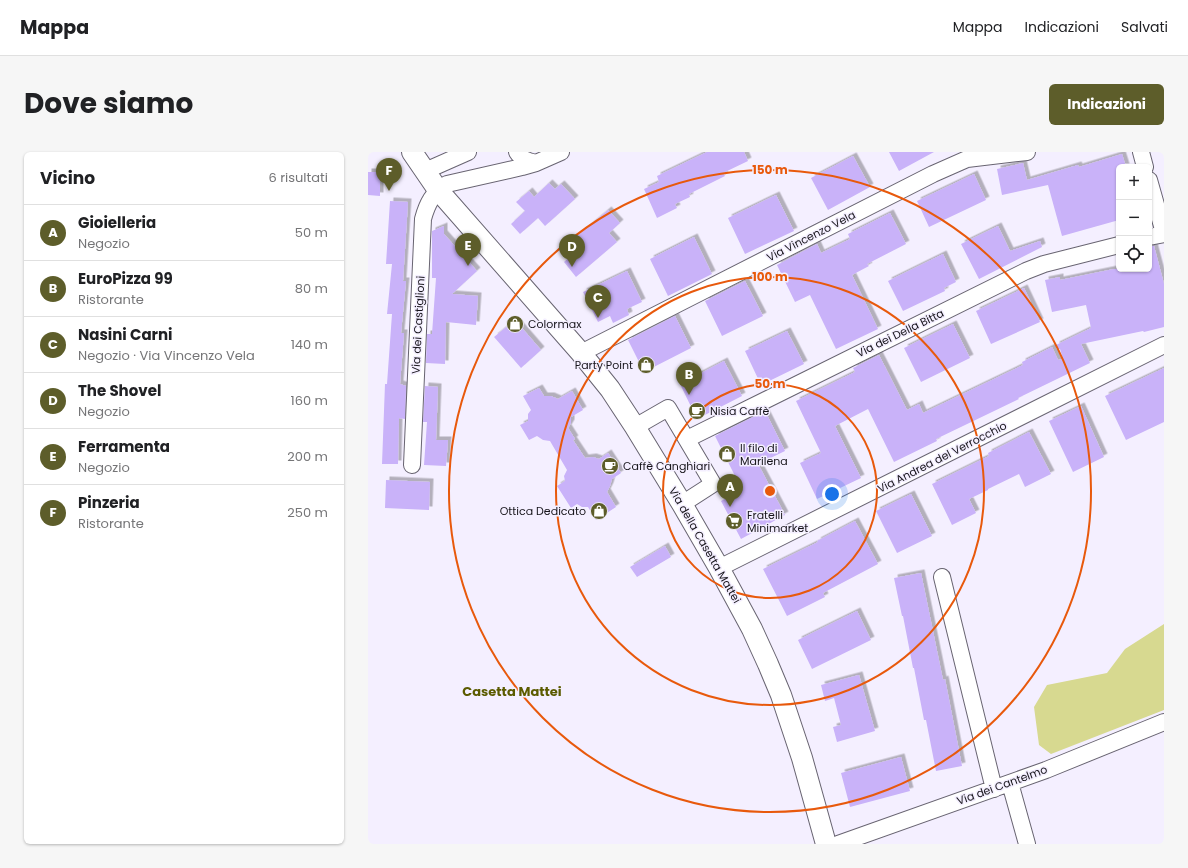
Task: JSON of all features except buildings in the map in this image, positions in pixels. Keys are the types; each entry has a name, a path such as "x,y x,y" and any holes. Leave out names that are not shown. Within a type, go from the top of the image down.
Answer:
{"main road":[{"name":"Via della Casetta Mattei","path":"412,152 438,190 581,353 610,389 682,504 719,568 761,648 780,695 802,758 826,844"}],"street":[{"path":"425,171 468,152"},
{"path":"517,152 524,160 536,163"},
{"path":"438,190 451,183 536,163 561,152"},
{"name":"Via Vincenzo Vela","path":"581,353 960,161 1027,152"},
{"path":"1141,152 1144,164"},
{"name":"Via dei Castiglioni","path":"412,465 423,219 430,200 438,190"},
{"path":"1152,191 1164,233 1152,236"},
{"name":"Via dei Della Bitta","path":"687,439 1026,271 1044,264 1116,246"},
{"name":"Via Andrea del Verrocchio","path":"719,568 1164,346"},
{"path":"635,427 668,408 687,439 713,484 682,504"},
{"path":"942,577 994,789"},
{"name":"Via dei Cantelmo","path":"838,844 1046,770 1164,722"},
{"path":"1010,783 1027,844"}],"green space":[{"path":"1164,624 1164,710 1051,754 1039,745 1034,707 1047,685 1107,673 1125,649"}],"place":[{"name":"Pinzeria","path":"389,191"},
{"name":"Ferramenta","path":"468,266"},
{"name":"The Shovel","path":"572,267"},
{"name":"Nasini Carni","path":"598,318"},
{"name":"Colormax","path":"515,324"},
{"name":"Party Point","path":"646,365"},
{"name":"EuroPizza 99","path":"689,395"},
{"name":"Nisia Caffè","path":"697,411"},
{"name":"Il filo di Marilena","path":"727,454"},
{"name":"Caffè Canghiari","path":"610,466"},
{"name":"Gioielleria","path":"730,507"},
{"name":"Ottica Dedicato","path":"599,511"},
{"name":"Fratelli Minimarket","path":"734,521"}],"district":[{"name":"Casetta Mattei","path":"512,691"}]}
